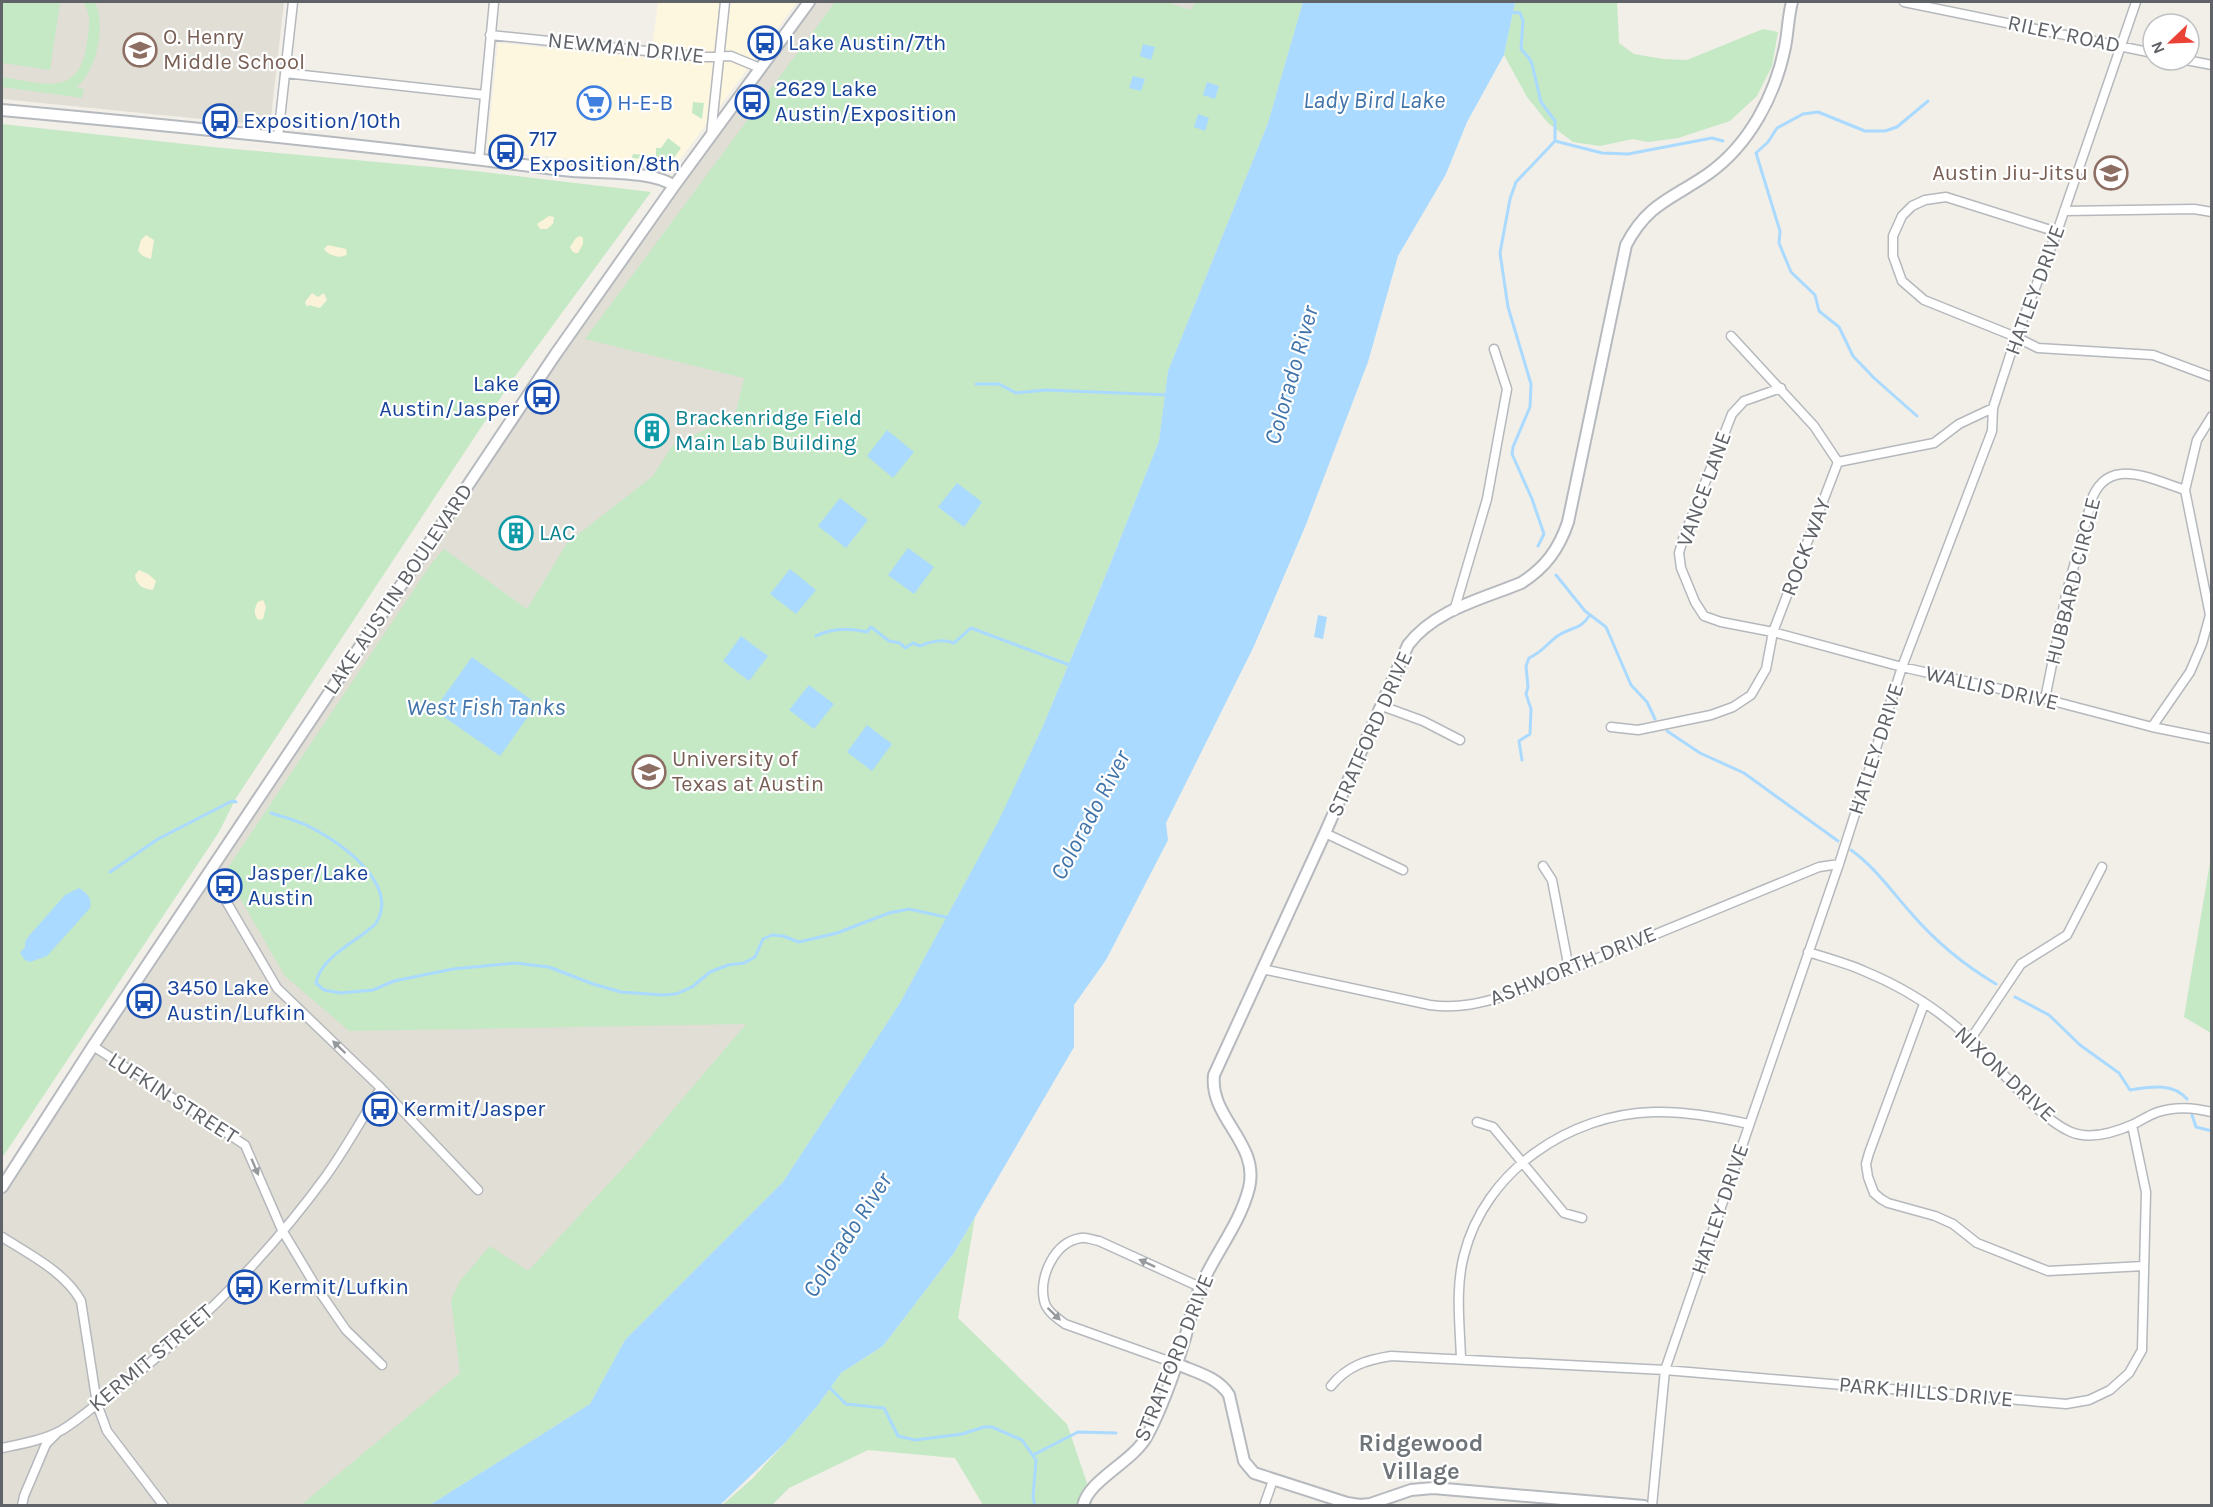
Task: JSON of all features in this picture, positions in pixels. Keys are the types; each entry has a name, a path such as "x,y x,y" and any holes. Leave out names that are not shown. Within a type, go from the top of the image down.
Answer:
{"street":[{"path":"278,137 293,2"},
{"path":"479,160 494,2"},
{"path":"711,137 725,2"},
{"name":"LAKE AUSTIN BOULEVARD","path":"2,1187 93,1046 555,355 674,186 809,2"},
{"name":"STRATFORD DRIVE","path":"1083,1506 1089,1492 1129,1458 1147,1436 1177,1364 1200,1287 1246,1199 1251,1172 1248,1156 1221,1111 1213,1086 1217,1065 1325,833 1408,645 1428,624 1521,583 1542,567 1559,545 1568,522 1626,245 1635,228 1653,208 1708,174 1740,146 1764,107 1781,63 1792,2"},
{"name":"RILEY ROAD","path":"1904,2 1945,5 2141,50"},
{"name":"HATLEY DRIVE","path":"1652,1506 1665,1370 1839,864 1902,667 1992,431 1993,408 2016,337 2057,232 2136,2"},
{"name":"NEWMAN DRIVE","path":"490,35 731,57 760,68"},
{"path":"285,74 485,95"},
{"path":"2,110 278,137 588,173 655,176 674,186"},
{"path":"2057,232 1946,196 1925,200 1912,206 1902,216 1893,236 1893,256 1902,281 1924,300 2038,348 2153,355 2211,377"},
{"path":"2064,211 2194,209 2211,212"},
{"path":"1731,336 1814,426 1839,462 1934,443 1959,424 1993,408"},
{"path":"1454,611 1486,499 1507,389 1494,349"},
{"name":"VANCE LANE","path":"1704,616 1695,602 1681,568 1679,553 1683,538 1732,414 1744,401 1781,388"},
{"path":"2152,727 2190,672 2202,645 2210,615 2185,490 2197,440 2211,416"},
{"name":"ROCK WAY","path":"1611,727 1638,730 1711,715 1733,707 1751,694 1766,669 1773,632 1839,462"},
{"name":"HUBBARD CIRCLE","path":"2045,699 2066,595 2098,485 2107,476 2118,473 2133,474 2185,490"},
{"name":"WALLIS DRIVE","path":"1704,616 1902,667 2211,739"},
{"path":"1382,706 1423,721 1460,740"},
{"path":"1325,833 1403,870"},
{"name":"ASHWORTH DRIVE","path":"1262,969 1430,1005 1452,1008 1483,1003 1508,995 1819,867 1839,864"},
{"path":"1543,866 1552,880 1569,969"},
{"path":"1970,1040 2021,964 2067,935 2102,867"},
{"path":"207,877 219,889 277,988 381,1088 478,1190"},
{"name":"NIXON DRIVE","path":"1808,952 1864,971 1908,992 1970,1040 2049,1118 2072,1133 2090,1135 2108,1133 2132,1125 2157,1112 2187,1107 2211,1113"},
{"path":"1924,1004 1866,1164 1874,1193 1887,1203 1935,1216 1953,1224 1977,1243 2048,1271 2144,1266"},
{"name":"LUFKIN STREET","path":"93,1046 245,1145 282,1230 315,1285 346,1330 382,1365"},
{"name":"KERMIT STREET","path":"2,1448 60,1431 151,1363 199,1320 239,1281 326,1176 381,1088"},
{"path":"1461,1359 1459,1291 1464,1256 1474,1224 1495,1189 1521,1162 1556,1138 1584,1126 1621,1115 1654,1112 1709,1115 1749,1124"},
{"path":"1477,1122 1493,1127 1564,1213 1582,1218"},
{"name":"PARK HILLS DRIVE","path":"1331,1386 1348,1369 1374,1359 1391,1356 1665,1370 2066,1404 2089,1400 2110,1390 2129,1373 2142,1350 2146,1192 2132,1125"},
{"path":"2,1237 73,1286 81,1301 85,1317 90,1371 97,1404 108,1431 164,1506"},
{"path":"1200,1287 1099,1241 1082,1237 1071,1242 1050,1261 1044,1284 1044,1302 1050,1312 1065,1324 1177,1364 1218,1382 1229,1395 1244,1461 1254,1473 1273,1480 1360,1505 1370,1504 1411,1490 1433,1488 1644,1506"},
{"path":"22,1506 46,1444 60,1431"},
{"path":"1264,1506 1273,1480"}],"shaded area":[{"name":"O. Henry Middle School","path":"2,2 284,2 270,126 2,99"},
{"path":"658,2 797,2 673,169 487,150 498,43 651,58"},
{"name":"University of Texas at Austin","path":"809,2 1303,2 1268,123 1168,371 1159,441 1043,726 998,822 900,1003 783,1182 625,1340 590,1404 430,1505 2,1505 2,1187 555,355"}],"green space":[{"path":"2,2 60,3 50,70 2,63"},
{"path":"83,2 95,2 100,23 98,48 94,60 83,80 76,87 84,89 82,98 2,87 2,77 46,84 68,80 77,72 83,60 89,26 88,12"},
{"name":"University of Texas at Austin","path":"835,2 1166,2 1191,10 1195,2 1303,2 1268,123 1168,371 1159,441 1043,726 1000,819 900,1003 783,1182 625,1340 590,1404 430,1505 301,1505 460,1373 451,1300 460,1281 490,1246 528,1271 634,1156 746,1024 349,1031 285,976 225,872 431,564 444,549 527,609 567,543 653,476 672,446 735,415 744,378 585,339"},
{"path":"1515,2 1617,2 1619,43 1634,54 1663,59 1687,60 1763,29 1778,32 1772,66 1757,96 1730,121 1678,138 1648,142 1633,139 1600,146 1573,142 1548,123 1527,97 1504,55"},
{"path":"693,102 704,103 702,119 692,113"},
{"path":"2,124 212,147 475,171 651,192 511,382 236,798 219,832 2,1158"},
{"path":"668,138 681,148 671,162 632,158 633,154 656,156 656,148 661,148"},
{"path":"2211,856 2212,1033 2184,1017"},
{"path":"975,1217 958,1318 1067,1424 1092,1505 983,1505 955,1458 868,1450 789,1488 772,1505 721,1506 752,1479 784,1444 818,1405 841,1373 883,1346 954,1253"}],"sand":[{"path":"549,216 554,217 553,224 547,229 540,229 537,224"},
{"path":"146,235 154,240 151,259 138,251 141,240"},
{"path":"580,236 583,238 583,244 578,253 575,253 570,247"},
{"path":"328,245 346,249 347,254 341,257 331,255 324,249"},
{"path":"312,293 318,297 324,293 327,300 320,308 309,305 307,307 305,302"},
{"path":"139,570 156,581 153,590 144,588 137,582 135,575"},
{"path":"263,600 266,607 263,619 259,620 255,609 258,602"}],"water":[{"name":"Lady Bird Lake","path":"1303,2 1515,2 1504,55 1467,122 1446,174 1398,256 1368,362 1305,527 1254,646 1166,823 1168,840 1106,960 1074,1005 1074,1047 954,1253 883,1346 841,1373 818,1405 784,1444 720,1505 430,1505 590,1404 625,1340 783,1182 900,1003 998,822 1043,726 1107,572 1159,441 1168,371 1268,123"},
{"path":"1143,44 1155,47 1151,60 1140,56"},
{"path":"1133,76 1145,79 1141,91 1129,88"},
{"path":"1207,82 1219,86 1215,99 1203,95"},
{"path":"1198,114 1209,118 1205,131 1194,127"},
{"path":"887,430 914,452 893,478 867,456"},
{"path":"957,483 982,502 964,527 938,507"},
{"path":"840,498 868,520 846,548 818,526"},
{"path":"908,548 934,567 914,594 888,575"},
{"path":"790,569 816,590 796,614 770,594"},
{"path":"1318,615 1327,617 1323,639 1314,637"},
{"path":"741,636 768,656 749,681 723,661"},
{"name":"West Fish Tanks","path":"472,657 537,704 500,756 434,710"},
{"path":"809,685 834,704 814,729 789,710"},
{"path":"867,725 892,744 872,771 847,752"},
{"path":"79,888 88,896 91,902 90,908 47,956 30,962 25,960 20,953 28,937 65,895"}],"waterway":[{"path":"1510,12 1520,13 1523,21 1521,49 1532,64 1541,102 1555,121 1555,141 1516,182 1510,199 1500,253 1508,307 1531,384 1530,407 1512,454 1532,499 1544,534 1538,546"},
{"path":"1917,416 1853,356 1839,327 1819,311 1815,295 1791,272 1779,243 1780,231 1756,153 1768,142 1777,128 1803,114 1818,112 1865,131 1885,131 1897,127 1928,101"},
{"path":"1555,141 1602,153 1628,154 1712,138 1723,141"},
{"path":"976,384 999,384 1016,393 1045,390 1169,395"},
{"path":"1556,575 1585,611 1606,627 1631,685 1647,702 1655,719"},
{"path":"1522,760 1519,741 1530,734 1531,709 1526,694 1528,687 1526,666 1529,658 1559,635 1582,624 1590,615"},
{"path":"816,636 828,631 867,632 871,627 889,641 900,643 905,648 913,643 920,646 937,641 954,643 971,628 1072,666"},
{"path":"1667,731 1700,753 1744,773 1838,841"},
{"path":"110,872 158,839 232,801 236,802"},
{"path":"271,813 306,825 348,852 373,878 380,893 381,908 376,923 329,960 319,975 316,983 324,990 341,993 373,990 394,981 453,969 515,963 549,967 621,992 676,994 692,987 710,972 728,965 744,963 755,957 763,939 772,935 799,942 837,933 889,913 909,909 950,918"},
{"path":"1851,850 1876,872 1940,943 1961,961 1996,984"},
{"path":"2015,997 2049,1015 2080,1045 2119,1073 2130,1090 2168,1088 2187,1099"},
{"path":"2192,1115 2196,1127 2212,1131"},
{"path":"828,1386 846,1404 884,1408 898,1436 915,1440 962,1434 984,1427 992,1427 1022,1440 1036,1460 1033,1497 1035,1506"},
{"path":"1033,1455 1078,1432 1116,1433"}],"place":[{"name":"Lake Austin/7th","path":"765,43"},
{"name":"O. Henry Middle School","path":"140,50"},
{"name":"2629 Lake Austin/Exposition","path":"752,102"},
{"name":"H-E-B","path":"594,103"},
{"name":"Exposition/10th","path":"220,121"},
{"name":"717 Exposition/8th","path":"506,152"},
{"name":"Austin Jiu-Jitsu","path":"2111,173"},
{"name":"Lake Austin/Jasper","path":"542,397"},
{"name":"Brackenridge Field Main Lab Building","path":"652,431"},
{"name":"LAC","path":"516,533"},
{"name":"University of Texas at Austin","path":"649,772"},
{"name":"Jasper/Lake Austin","path":"225,886"},
{"name":"3450 Lake Austin/Lufkin","path":"144,1001"},
{"name":"Kermit/Jasper","path":"380,1109"},
{"name":"Kermit/Lufkin","path":"245,1287"}],"district":[{"name":"Ridgewood Village","path":"1421,1457"}],"water label":[{"name":"Colorado River","path":"1291,375"},
{"name":"Colorado River","path":"1090,815"},
{"name":"Colorado River","path":"847,1235"}]}
